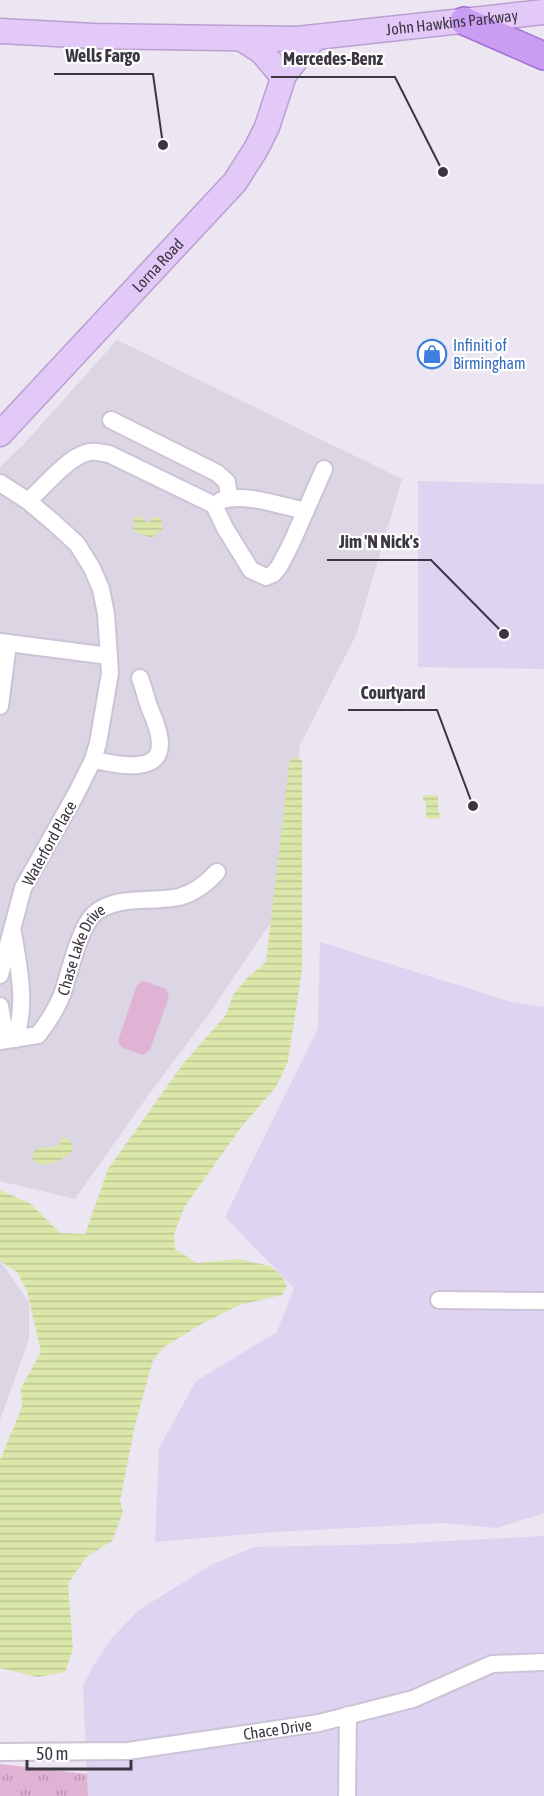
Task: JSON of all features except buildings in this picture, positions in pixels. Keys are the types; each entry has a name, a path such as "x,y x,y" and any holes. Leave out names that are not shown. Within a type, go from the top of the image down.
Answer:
{"main road":[{"path":"464,21 544,56"}],"street":[{"name":"John Hawkins Parkway","path":"0,31 94,36 315,38 544,12"},
{"name":"Lorna Road","path":"0,434 234,182 260,142 284,75 315,38"},
{"path":"242,39 261,51 284,75"},
{"path":"111,420 217,473 227,482 222,502 225,528 251,570 266,577 273,574 279,567 324,469"},
{"path":"131,464 144,437"},
{"path":"28,501 71,461 95,451 109,454 222,502 269,503 306,511"},
{"name":"Waterford Place","path":"0,483 28,501 77,544 92,568 101,589 106,614 110,673 93,760 23,888 0,975"},
{"path":"0,706 4,643 109,656"},
{"path":"93,760 130,765 144,764 158,755 161,744 158,725 140,678"},
{"name":"Chase Lake Drive","path":"8,1040 38,1035 52,1016 61,998 86,925 94,915 108,906 120,903 178,897 206,884 217,872"},
{"name":"Waterford Place","path":"8,1040 21,1024 20,968 12,929"},
{"path":"0,1006 8,1040"},
{"path":"439,1300 544,1301"},
{"name":"Chace Drive","path":"0,1752 129,1751 319,1723 413,1699 492,1664 544,1662"},
{"path":"347,1796 348,1715"}],"shaded area":[{"path":"117,340 402,479 356,635 300,745 282,906 206,1018 75,1199 0,1181 0,467 24,444"},
{"path":"418,481 544,484 544,669 418,667"},
{"path":"141,515 142,519 150,523 153,516 161,519 163,529 151,538 132,530 135,524 133,519"},
{"path":"290,758 302,759 302,970 288,1061 276,1087 242,1126 185,1206 174,1234 175,1249 197,1263 237,1259 270,1266 281,1275 287,1286 282,1295 239,1305 200,1325 164,1347 153,1360 135,1425 120,1501 123,1512 112,1541 86,1557 68,1584 73,1649 65,1672 38,1677 0,1668 0,1460 22,1407 21,1388 41,1352 27,1291 17,1272 0,1261 0,1190 31,1204 60,1233 85,1234 108,1169 183,1064 226,1015 233,995 248,977 266,962"},
{"path":"425,795 438,796 438,812 441,815 438,819 426,818 426,802 423,800"},
{"path":"320,942 512,1002 544,1007 544,1513 497,1528 443,1523 275,1532 155,1542 159,1448 196,1381 277,1332 294,1288 225,1217 318,1028"},
{"path":"61,1137 68,1139 73,1146 72,1152 56,1163 54,1161 49,1165 36,1163 32,1158 35,1150 57,1146 60,1144"},
{"path":"0,1261 29,1302 29,1339 0,1420"},
{"path":"544,1536 544,1796 88,1796 83,1687 91,1670 110,1640 139,1610 211,1565 254,1547 394,1544"}],"green space":[{"path":"144,981 166,989 169,997 150,1050 143,1055 121,1047 118,1041 137,985"},
{"path":"0,1764 87,1774 88,1796 0,1796"}],"place":[{"name":"Wells Fargo","path":"163,145"},
{"name":"Mercedes-Benz","path":"443,172"},
{"name":"Infiniti of Birmingham","path":"432,354"},
{"name":"Jim 'N Nick's","path":"504,634"},
{"name":"Courtyard","path":"473,806"}]}
